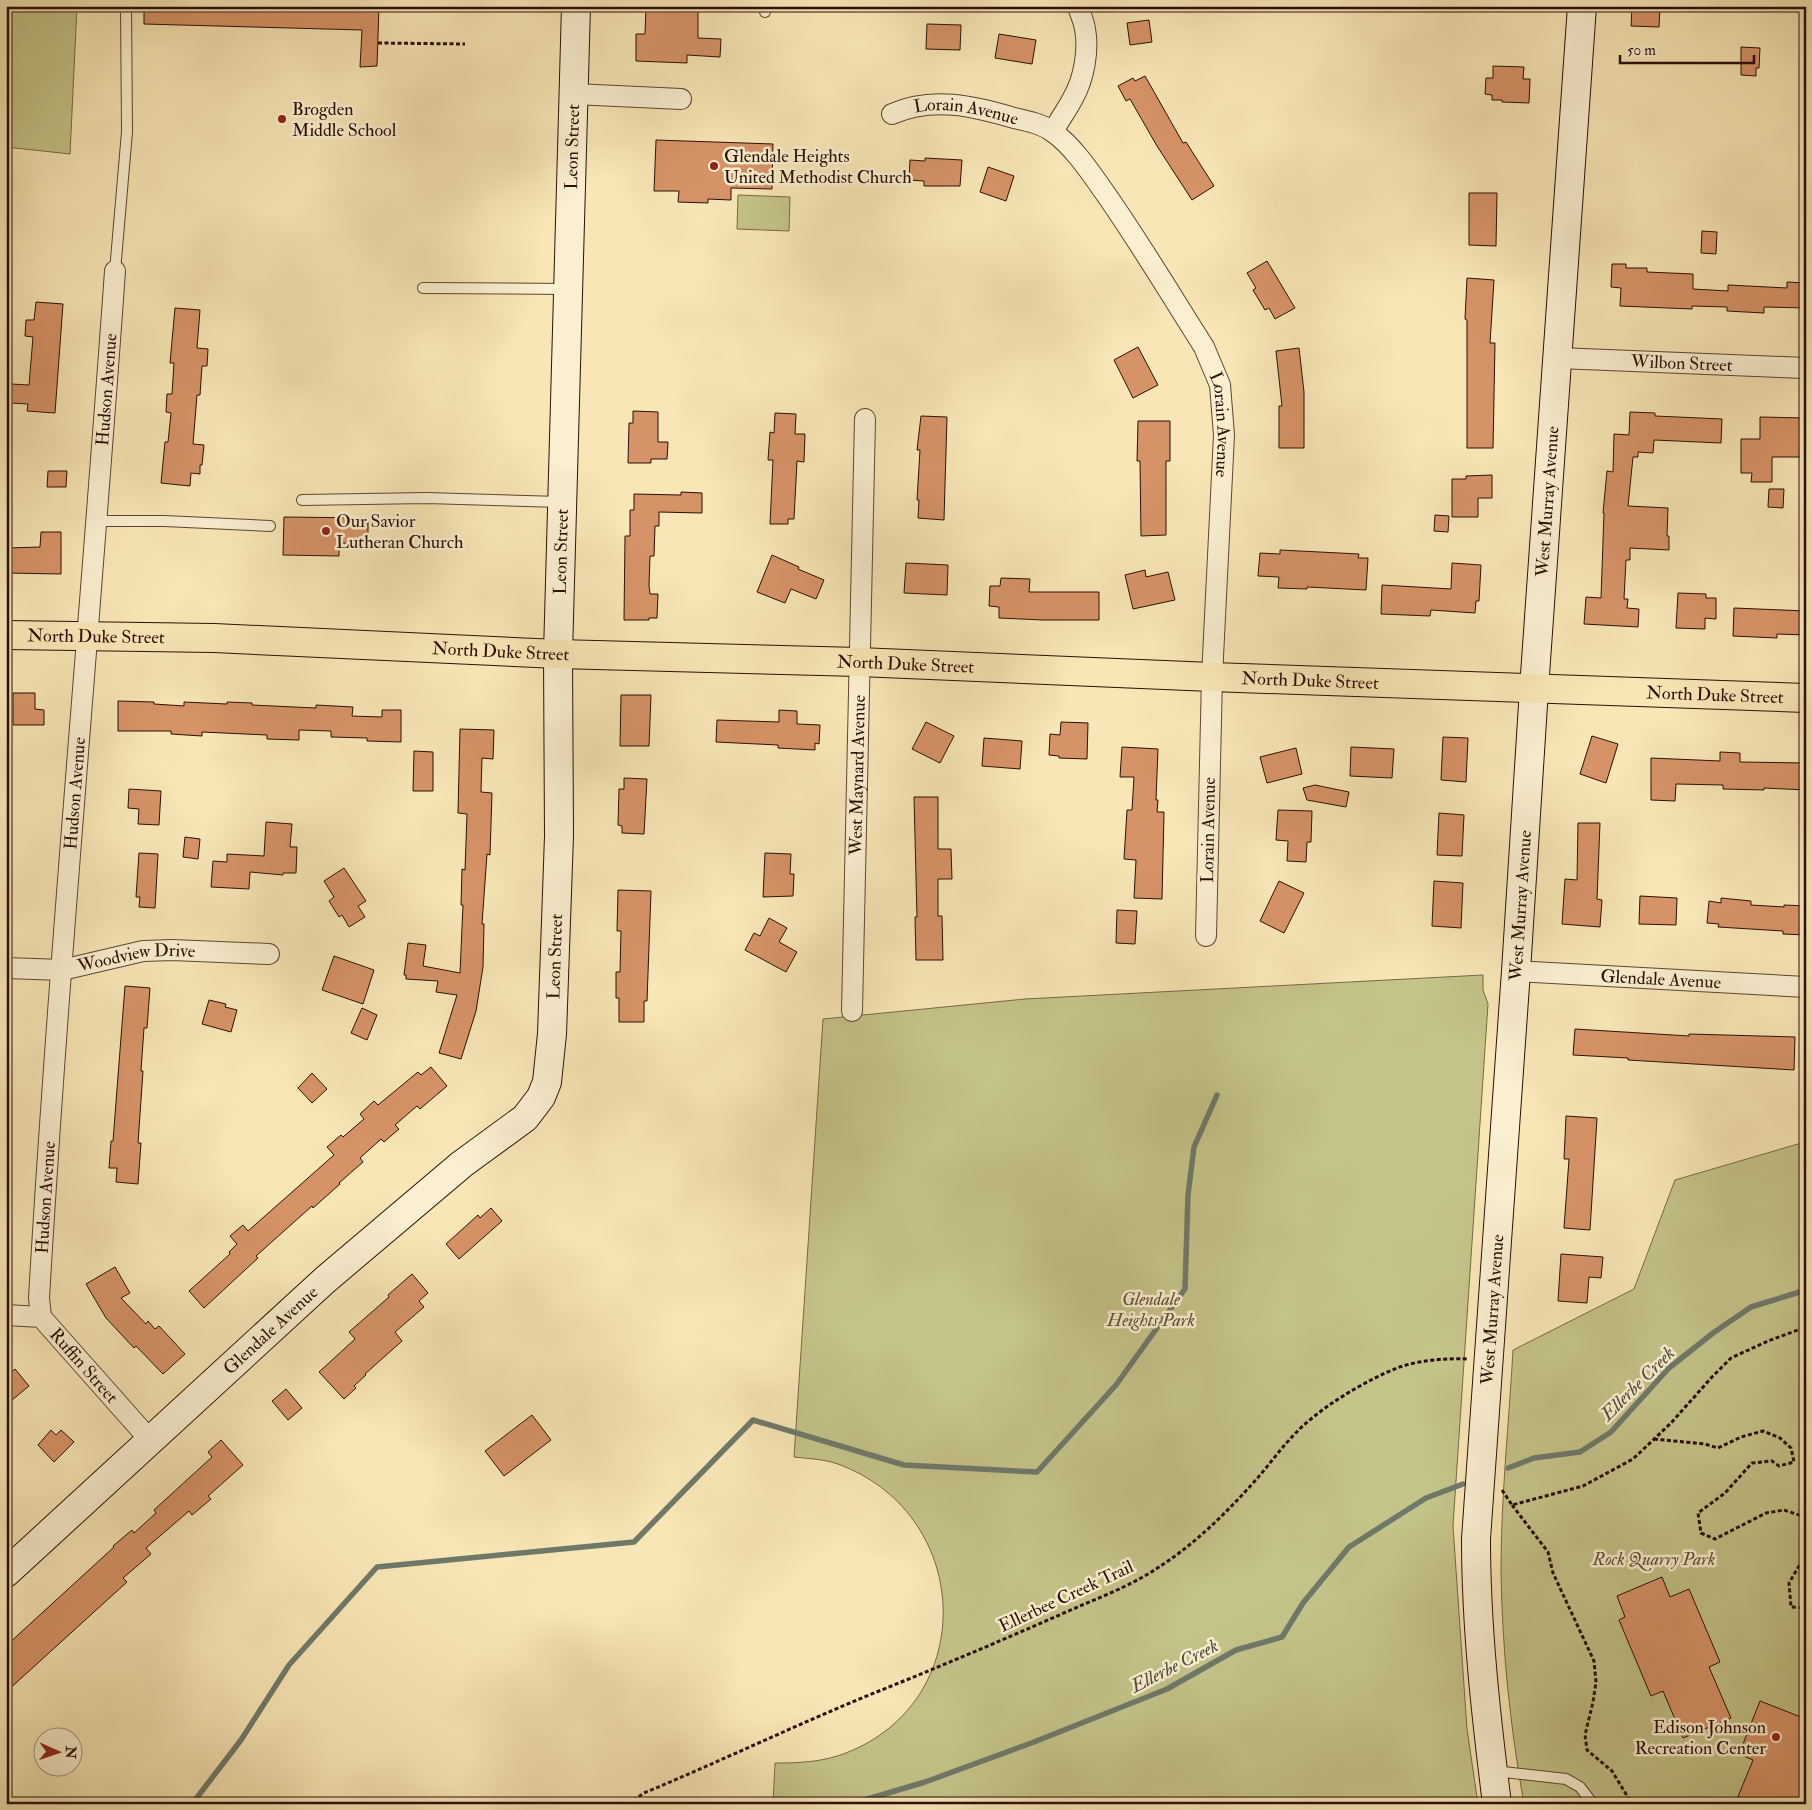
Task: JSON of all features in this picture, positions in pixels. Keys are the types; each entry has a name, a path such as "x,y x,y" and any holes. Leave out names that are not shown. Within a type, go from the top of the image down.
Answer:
{"highway":[{"name":"North Duke Street","path":"6,635 214,638 558,654 859,662 1212,677 1806,698"}],"street":[{"name":"Leon Street","path":"541,1097 547,1082 550,1066 559,836 558,654 576,6"},
{"path":"1053,132 1080,84 1086,44 1085,28 1078,6"},
{"name":"West Murray Avenue","path":"1497,1804 1478,1604 1476,1539 1582,6"},
{"path":"574,94 681,99"},
{"name":"Lorain Avenue","path":"892,114 905,108 929,105 971,106 1039,125 1053,132 1064,141 1091,173 1117,210 1204,347 1220,385 1224,435 1212,677 1206,936"},
{"name":"Hudson Avenue","path":"41,1317 39,1298 48,1150 115,271"},
{"name":"Wilbon Street","path":"1558,358 1806,368"},
{"name":"West Maynard Avenue","path":"852,1010 866,419"},
{"name":"Woodview Drive","path":"6,968 62,970 143,952 172,950 207,953 269,954"},
{"name":"Glendale Avenue","path":"1516,971 1806,987"},
{"name":"Glendale Avenue","path":"6,1573 325,1280 462,1164 525,1118 541,1097"},
{"name":"Ruffin Street","path":"6,1315 41,1317 150,1440"}],"lane":[{"path":"115,271 127,132 126,6"},
{"path":"423,288 569,289"},
{"path":"302,500 427,498 563,502"},
{"path":"97,521 164,521 270,526"},
{"path":"1493,1770 1566,1779 1580,1787 1593,1804"}],"path":[{"path":"378,43 465,44"},
{"path":"1512,1504 1583,1486 1633,1459 1671,1423 1731,1358 1806,1326"},
{"name":"Ellerbee Creek Trail","path":"628,1804 644,1793 878,1691 992,1645 1135,1581 1162,1566 1215,1522 1255,1481 1304,1424 1338,1399 1375,1378 1398,1368 1425,1361 1471,1359"},
{"path":"1654,1439 1705,1444 1718,1448 1741,1437 1763,1431 1780,1438 1791,1448 1794,1462 1779,1466 1772,1461 1752,1463 1726,1493 1698,1513 1701,1533 1715,1539 1766,1513 1784,1510 1802,1516 1806,1528"},
{"path":"1500,1487 1548,1552 1553,1573 1594,1661 1596,1682 1585,1734 1587,1750 1612,1771 1632,1804"},
{"path":"1806,1554 1789,1583 1791,1607 1806,1608"}],"green space":[{"path":"6,6 77,6 70,154 6,147"},
{"path":"738,195 790,197 789,231 737,229"},
{"name":"Glendale Heights Park","path":"1483,975 1483,990 1488,1004 1453,1526 1467,1729 1478,1804 773,1804 775,1763 811,1761 846,1753 889,1728 920,1694 938,1653 943,1610 936,1566 917,1525 886,1491 843,1466 831,1462 794,1457 823,1019 1025,999"},
{"name":"Rock Quarry Park","path":"1806,1143 1806,1804 1524,1804 1508,1687 1503,1629 1501,1570 1505,1460 1513,1350 1634,1289 1675,1180"}],"building":[{"path":"144,6 379,6 377,66 360,67 362,30 144,24"},
{"path":"646,6 698,6 698,38 721,39 720,57 687,55 687,63 636,61 636,34 645,34"},
{"path":"1632,6 1660,6 1659,27 1631,26"},
{"path":"1149,20 1152,42 1130,45 1127,23"},
{"path":"927,24 961,25 960,50 926,49"},
{"path":"999,34 1036,40 1032,64 995,58"},
{"path":"1741,47 1760,48 1759,68 1756,68 1756,76 1741,75"},
{"path":"1493,66 1524,67 1523,79 1530,79 1529,103 1492,100 1492,95 1485,94 1486,78 1493,78"},
{"path":"1145,76 1183,143 1186,142 1214,186 1192,200 1157,146 1130,99 1126,101 1118,86 1133,78 1135,81"},
{"name":"Glendale Heights United Methodist Church","path":"656,140 773,144 772,189 731,188 731,200 708,199 708,203 678,202 679,191 654,191"},
{"path":"925,158 962,160 960,186 924,186 924,181 909,180 910,160 925,161"},
{"path":"988,167 1014,176 1006,201 980,192"},
{"path":"1469,193 1497,193 1496,246 1469,245"},
{"path":"1702,231 1717,232 1716,254 1701,253"},
{"path":"1267,261 1295,308 1275,319 1269,308 1265,310 1253,290 1256,288 1247,273"},
{"path":"1612,264 1626,264 1626,268 1647,268 1647,272 1693,274 1693,289 1728,291 1728,285 1787,288 1787,282 1806,283 1806,308 1764,307 1764,313 1727,311 1727,307 1692,306 1692,309 1620,306 1621,288 1611,287"},
{"path":"1467,278 1494,280 1490,343 1495,343 1493,448 1467,448 1467,320 1465,319"},
{"path":"36,302 63,304 55,413 27,411 28,404 10,403 11,384 29,385 33,337 25,336 26,320 34,320"},
{"path":"175,308 200,310 197,348 208,349 207,366 202,366 200,395 197,395 193,444 204,445 202,465 200,465 200,474 191,473 190,486 161,483 165,442 168,442 171,413 166,412 167,394 172,394 174,363 170,363"},
{"path":"1138,347 1158,385 1133,398 1114,360"},
{"path":"1299,348 1304,392 1304,448 1279,448 1279,406 1282,406 1276,351"},
{"path":"633,411 658,412 658,442 668,442 667,459 651,459 651,463 628,463 629,423 633,423"},
{"path":"1630,412 1655,413 1655,416 1722,419 1721,443 1654,440 1653,453 1638,452 1638,457 1633,457 1628,506 1668,508 1667,536 1669,536 1669,550 1630,548 1630,560 1626,560 1624,599 1628,599 1627,608 1639,609 1638,627 1584,624 1586,597 1601,598 1603,513 1607,471 1613,472 1614,434 1629,435"},
{"path":"775,413 796,414 795,434 805,434 804,462 797,461 794,519 788,519 788,524 770,524 773,460 768,460 770,432 774,433"},
{"path":"921,416 947,417 944,520 918,518 919,500 917,500 920,450 917,450"},
{"path":"1760,417 1806,418 1806,457 1772,457 1772,482 1751,482 1752,473 1741,473 1741,439 1760,439"},
{"path":"1138,421 1170,421 1170,461 1166,461 1166,535 1141,536 1140,461 1137,461"},
{"path":"48,471 67,471 66,487 47,487"},
{"path":"1492,475 1492,498 1478,498 1478,517 1452,517 1452,479 1466,479 1466,476"},
{"path":"1769,489 1784,489 1783,508 1768,507"},
{"path":"681,492 702,493 702,513 659,512 659,526 655,526 654,556 650,556 649,585 650,594 658,594 657,618 649,618 649,620 624,620 625,536 630,536 630,510 634,510 634,494 681,495"},
{"path":"1435,515 1449,516 1448,532 1434,531"},
{"name":"Our Savior Lutheran Church","path":"284,517 368,518 368,544 339,543 339,556 283,555"},
{"path":"41,532 61,532 61,574 6,573 6,548 40,547"},
{"path":"1280,550 1359,554 1358,558 1368,558 1366,590 1307,587 1307,589 1278,588 1279,577 1258,576 1260,553 1280,554"},
{"path":"772,555 824,580 816,599 791,589 785,603 757,592"},
{"path":"906,563 948,565 947,595 904,593"},
{"path":"1452,563 1481,565 1479,601 1476,601 1475,613 1431,610 1430,616 1381,614 1382,585 1451,589"},
{"path":"1145,570 1146,577 1168,572 1175,600 1133,609 1125,575"},
{"path":"1001,578 1030,579 1029,592 1099,592 1099,620 999,618 999,607 989,606 990,586 1000,586"},
{"path":"1678,593 1706,594 1706,598 1716,598 1716,619 1705,618 1705,629 1676,628"},
{"path":"1734,608 1806,611 1806,635 1777,634 1777,638 1733,636"},
{"path":"13,693 35,693 35,709 44,710 44,725 13,725"},
{"path":"621,695 651,695 649,746 620,746"},
{"path":"118,701 154,702 154,704 184,706 184,702 227,704 227,702 316,708 316,705 353,707 352,716 382,717 382,710 401,710 401,742 367,741 367,738 331,737 331,731 299,730 299,740 267,739 267,735 202,732 202,736 171,734 171,731 118,731"},
{"path":"779,710 797,711 797,724 820,725 819,744 815,743 815,750 778,748 778,745 716,742 717,720 779,722"},
{"path":"926,722 954,736 940,763 912,749"},
{"path":"1061,722 1088,723 1087,759 1059,758 1059,756 1049,755 1050,734 1060,735"},
{"path":"460,729 494,730 493,759 482,758 481,792 492,793 490,855 487,854 482,924 484,924 483,967 476,1011 461,1059 439,1053 457,995 436,992 438,981 406,979 406,975 404,975 408,943 426,945 423,966 460,973 463,905 461,905 462,869 465,870 467,814 458,813"},
{"path":"1592,736 1618,744 1606,783 1580,774"},
{"path":"1443,737 1468,738 1466,782 1441,780"},
{"path":"984,738 1022,741 1020,769 982,766"},
{"path":"1122,747 1158,749 1157,812 1164,812 1162,899 1134,898 1136,860 1124,859 1127,810 1132,810 1134,777 1120,777"},
{"path":"1351,747 1394,749 1392,778 1350,776"},
{"path":"1296,748 1302,774 1267,783 1260,757"},
{"path":"414,751 433,752 433,791 413,791"},
{"path":"1720,752 1740,753 1740,762 1806,763 1806,790 1723,789 1723,785 1676,784 1675,801 1651,800 1651,758 1720,761"},
{"path":"624,778 647,779 644,834 622,833 622,826 618,825 619,789 624,789"},
{"path":"1315,785 1349,792 1346,807 1307,800 1303,788"},
{"path":"129,789 161,791 159,825 138,824 139,809 128,808"},
{"path":"914,797 938,797 938,849 951,849 952,879 938,879 938,916 942,916 943,960 916,960 915,917 917,917"},
{"path":"1278,810 1312,811 1311,842 1307,842 1306,862 1287,861 1288,841 1276,840"},
{"path":"1439,813 1464,815 1462,856 1437,855"},
{"path":"266,822 292,824 290,847 297,847 296,873 283,873 283,875 250,872 249,889 211,887 213,861 227,862 227,854 264,856"},
{"path":"1578,823 1600,823 1597,899 1602,900 1600,927 1562,924 1565,879 1577,880"},
{"path":"185,837 200,839 198,859 183,857"},
{"path":"139,853 158,854 155,908 139,907 140,897 136,897"},
{"path":"765,853 791,854 790,874 794,874 793,896 763,897"},
{"path":"344,868 366,901 358,906 365,917 349,927 342,915 339,917 329,901 334,897 324,881"},
{"path":"1279,881 1304,893 1284,933 1260,921"},
{"path":"1434,881 1463,883 1461,928 1432,926"},
{"path":"618,890 651,891 647,1001 644,1001 644,1022 619,1022 619,998 616,998 616,972 620,972 621,931 617,931"},
{"path":"1640,896 1677,898 1676,925 1639,924"},
{"path":"1721,898 1751,901 1751,905 1806,906 1806,935 1783,934 1783,931 1718,927 1719,924 1707,923 1709,901 1721,903"},
{"path":"1117,910 1137,911 1135,944 1116,943"},
{"path":"769,918 787,928 779,942 797,952 786,972 745,950 754,933 760,936"},
{"path":"334,956 374,970 363,1004 322,990"},
{"path":"125,986 150,988 147,1028 144,1028 141,1071 143,1071 138,1143 141,1143 138,1184 116,1182 117,1168 109,1168 111,1141 113,1141"},
{"path":"209,1000 226,1004 225,1007 237,1010 231,1032 202,1024"},
{"path":"362,1008 377,1015 367,1040 351,1033"},
{"path":"1575,1029 1689,1036 1689,1034 1795,1037 1794,1070 1573,1055"},
{"path":"431,1067 447,1086 420,1109 417,1106 395,1125 399,1129 384,1142 381,1139 360,1158 363,1162 313,1208 312,1206 256,1256 258,1258 204,1308 189,1291 230,1254 229,1252 237,1244 230,1236 243,1225 248,1231 334,1155 327,1147 341,1135 343,1137 364,1119 360,1114 374,1101 378,1105 418,1072 421,1075"},
{"path":"312,1073 327,1089 312,1103 298,1088"},
{"path":"1566,1116 1597,1118 1590,1230 1564,1228 1569,1159 1564,1159"},
{"path":"491,1208 502,1221 459,1259 446,1244 478,1215 480,1218"},
{"path":"1561,1254 1603,1257 1601,1278 1589,1277 1587,1303 1558,1301"},
{"path":"115,1267 130,1293 121,1298 146,1324 148,1321 155,1329 159,1326 185,1354 163,1374 136,1346 134,1348 106,1318 86,1284"},
{"path":"412,1274 428,1293 419,1301 424,1307 395,1332 402,1341 365,1374 354,1386 356,1388 344,1399 319,1372 355,1339 349,1332"},
{"path":"15,1369 29,1386 6,1405 6,1377"},
{"path":"286,1389 302,1408 288,1420 272,1401"},
{"path":"532,1415 551,1440 504,1476 485,1451"},
{"path":"51,1430 56,1435 61,1430 74,1442 54,1462 38,1445"},
{"path":"221,1440 243,1465 208,1496 211,1499 192,1515 189,1511 146,1548 151,1554 123,1578 127,1582 6,1692 6,1646 113,1546 132,1530 134,1533 156,1513 154,1510 212,1457 208,1452"},
{"path":"1662,1577 1670,1597 1689,1589 1720,1662 1709,1667 1731,1718 1683,1738 1663,1691 1651,1696 1619,1620 1625,1617 1617,1596"},
{"name":"Edison Johnson Recreation Center","path":"1760,1701 1806,1719 1806,1804 1735,1804 1753,1760 1739,1754"}],"waterway":[{"path":"192,1804 241,1740 289,1665 377,1567 634,1542 753,1420 904,1465 1037,1472 1116,1385 1185,1289 1188,1195 1194,1147 1217,1095"},
{"name":"Ellerbe Creek","path":"1508,1468 1534,1458 1580,1452 1611,1432 1669,1368 1713,1333 1751,1307 1806,1290"},
{"name":"Ellerbe Creek","path":"851,1804 925,1782 1034,1742 1167,1689 1236,1650 1282,1637 1303,1603 1349,1547 1426,1498 1463,1484"}],"place":[{"name":"Brogden Middle School","path":"282,119"},
{"name":"Glendale Heights United Methodist Church","path":"714,166"},
{"name":"Our Savior Lutheran Church","path":"326,531"},
{"name":"Edison Johnson Recreation Center","path":"1776,1737"}]}
